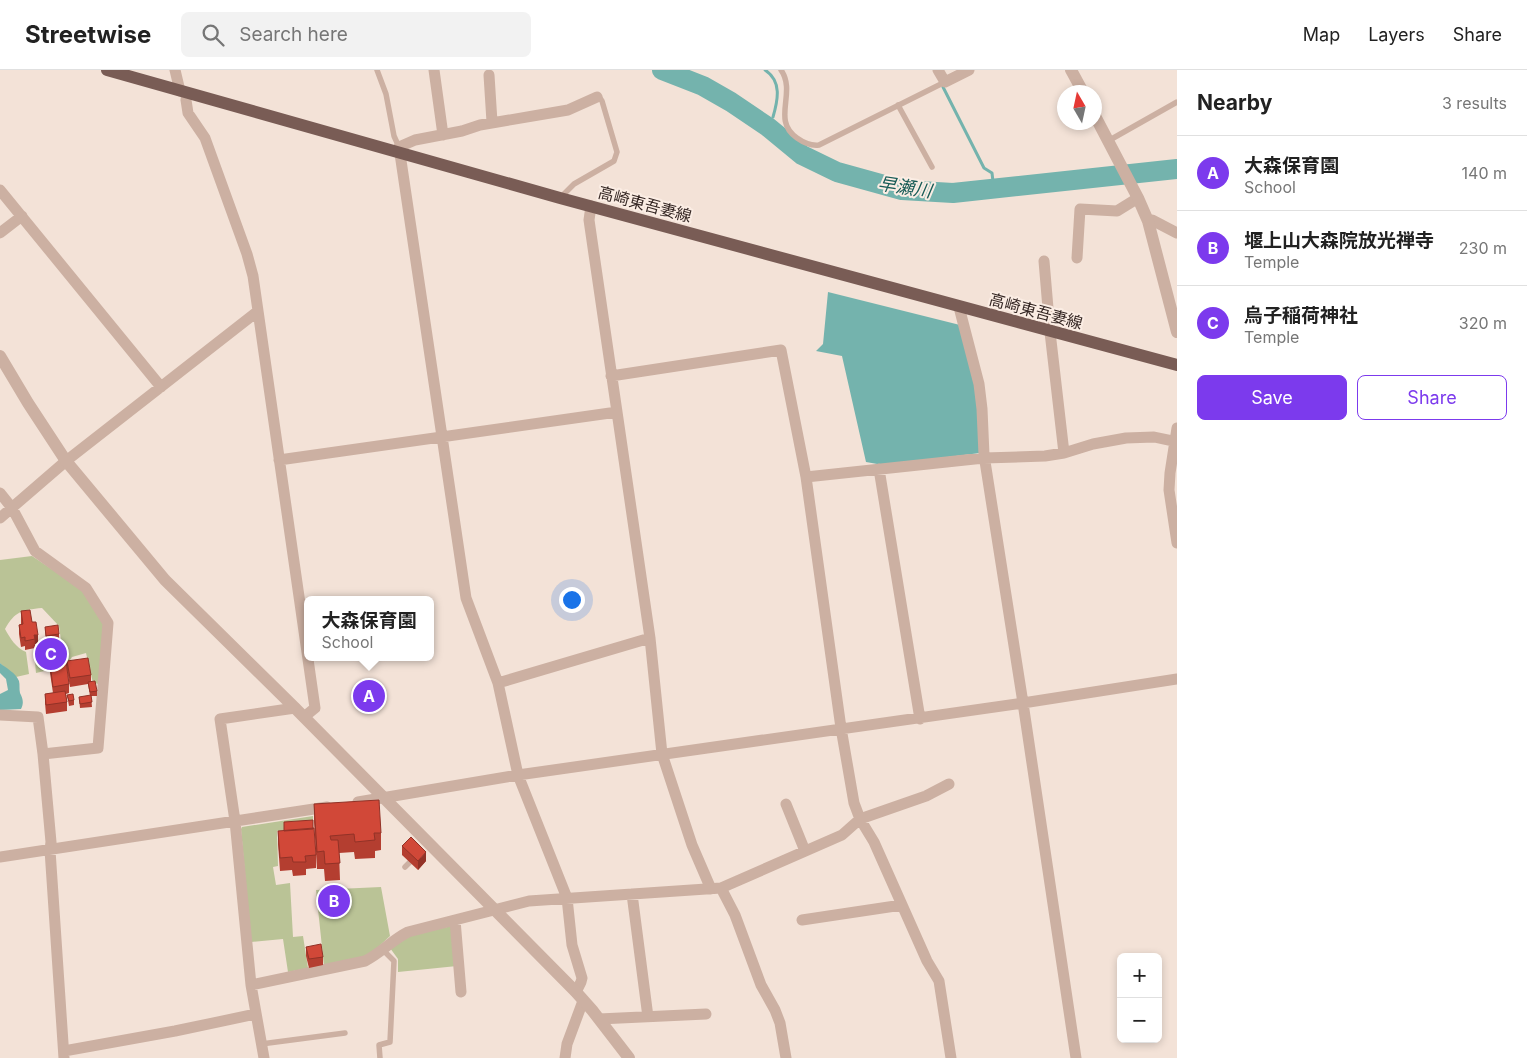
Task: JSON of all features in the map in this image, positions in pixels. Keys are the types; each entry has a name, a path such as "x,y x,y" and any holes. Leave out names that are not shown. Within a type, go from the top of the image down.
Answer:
{"main road":[{"name":"高崎東吾妻線","path":"107,70 560,198 1177,365"}],"street":[{"path":"175,70 184,92 188,113 205,138 247,254 253,276 304,632"},
{"path":"434,70 443,134"},
{"path":"938,70 945,82 969,70"},
{"path":"1072,70 1080,85"},
{"path":"489,74 492,122"},
{"path":"565,1058 582,978 572,945 567,898 518,776 498,683 466,598 399,151 415,140 492,122 568,110 597,97"},
{"path":"1102,129 1131,183 1148,221 1176,323"},
{"path":"0,190 161,387"},
{"path":"1077,258 1080,208 1117,210 1138,198"},
{"path":"591,206 589,220 650,638 662,754 692,845 716,889 735,915 761,985 780,1023 786,1058"},
{"path":"0,233 22,216"},
{"path":"1148,221 1152,220 1177,233"},
{"path":"1044,261 1064,453"},
{"path":"959,307 979,384 984,458 1024,704 1076,1058"},
{"path":"0,518 66,461 258,311"},
{"path":"611,376 781,350 806,476 841,728 854,803 938,981 951,1058"},
{"path":"0,356 66,461 165,580 300,712 427,845 496,910 579,996 629,1058"},
{"path":"279,460 617,412"},
{"path":"1177,428 1169,490 1177,543"},
{"path":"806,476 984,458 1046,456 1126,438 1154,437 1176,442"},
{"path":"879,469 920,718"},
{"path":"0,493 12,508 34,551 86,588 108,622 98,748 43,754"},
{"path":"498,683 650,638"},
{"path":"264,1058 251,985 235,821 220,719 300,712 315,708 308,661"},
{"path":"0,857 384,799 662,754 1024,704 1177,679"},
{"path":"0,715 38,717 50,842 64,1054 256,1014"},
{"path":"251,985 365,961 383,950 399,936 408,932 529,902 716,889 842,835 860,819 926,796 949,784"},
{"path":"786,804 805,852"},
{"path":"632,894 648,1017"},
{"path":"802,920 902,905"},
{"path":"454,920 461,992"},
{"path":"599,1019 706,1014"}],"lane":[{"path":"377,70 386,94 394,136 399,151"},
{"path":"781,70 787,84 785,124 789,133 805,144 819,145 945,82"},
{"path":"560,198 574,184 616,157 617,152 602,101 597,97"},
{"path":"1108,141 1177,102"},
{"path":"898,105 932,167"},
{"path":"405,867 418,853"},
{"path":"380,1058 380,1045 390,1042 395,973 394,962 383,950"},
{"path":"261,1044 345,1033"}],"green space":[{"path":"32,556 83,590 104,624 99,684 93,683 86,653 72,657 66,666 36,673 34,651 61,640 59,626 42,608 20,612 12,618 5,629 16,645 26,652 29,674 16,677 0,663 0,560"},
{"path":"313,816 313,828 277,831 278,866 273,867 276,885 290,883 293,937 303,936 308,968 288,972 283,939 251,942 241,829 242,827"},
{"path":"381,887 390,936 374,951 364,957 324,966 316,890"},
{"path":"452,926 457,966 398,972 398,959 390,948 409,935"}],"water":[{"path":"828,292 960,325 976,383 980,453 883,465 866,462 842,356 816,351 823,344"},
{"path":"0,663 18,678 23,701 21,709 0,710 0,694 8,690 6,679 0,673"}],"building":[{"path":"30,610 32,622 36,622 38,635 34,635 35,639 25,641 25,637 21,638 19,625 23,624 21,611"},
{"path":"58,625 59,634 46,636 45,627"},
{"path":"88,658 91,675 70,678 67,661"},
{"path":"66,661 69,684 53,687 50,664"},
{"path":"95,681 97,691 90,692 88,682"},
{"path":"65,691 67,702 46,705 45,694"},
{"path":"73,694 74,700 69,701 67,695"},
{"path":"91,695 92,702 80,704 79,697"},
{"path":"379,800 381,833 374,833 375,840 355,842 354,834 330,836 331,840 338,840 340,863 325,864 324,851 317,852 314,804"},
{"path":"313,820 313,829 284,831 284,822"},
{"path":"314,828 316,855 305,856 306,862 293,862 292,857 280,858 278,831"},
{"path":"411,837 426,852 418,861 402,846"},
{"path":"321,944 323,957 309,959 306,947"}],"waterway":[{"name":"早瀬川","path":"662,70 703,86 731,102 768,127 802,155 837,172 902,190 953,193 1177,169"},
{"path":"765,70 770,74 776,85 777,98 773,117"},
{"path":"943,87 984,168 992,173 994,190"}],"place":[{"name":"烏子稲荷神社","path":"51,654"},
{"name":"大森保育園","path":"369,696"},
{"name":"堰上山大森院放光禅寺","path":"334,901"}]}
